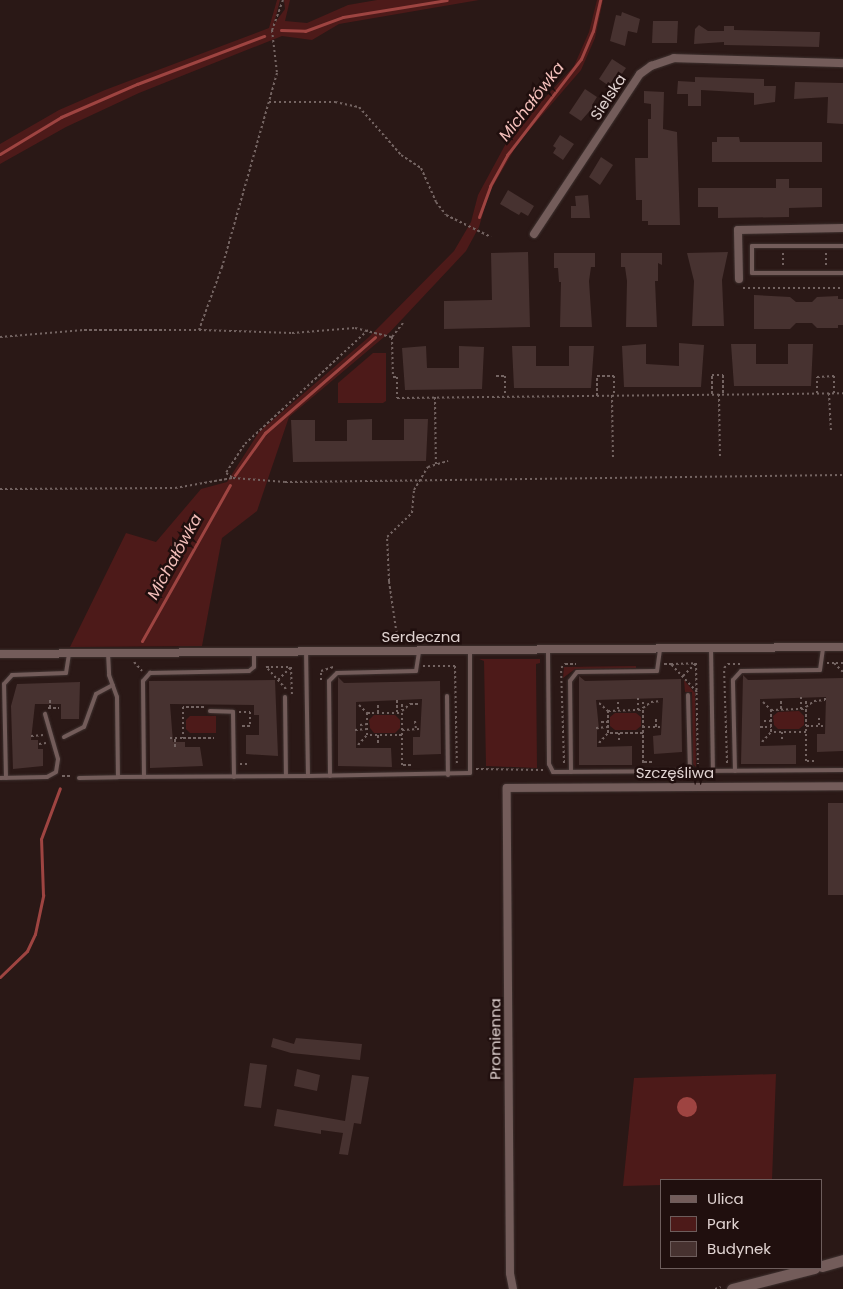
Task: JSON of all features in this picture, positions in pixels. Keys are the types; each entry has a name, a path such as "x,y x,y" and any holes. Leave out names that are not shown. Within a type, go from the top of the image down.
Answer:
{"street":[{"name":"Sielska","path":"534,234 640,74 651,66 674,58 843,63"},
{"path":"740,279 738,230 843,228"},
{"name":"Serdeczna","path":"0,654 843,648"},
{"name":"Szczęśliwa","path":"507,788 843,786"},
{"name":"Promienna","path":"507,788 510,1263 513,1289"},
{"path":"823,1266 843,1260"},
{"path":"732,1289 810,1269"}],"lane":[{"path":"843,246 752,246 752,273 843,273"},
{"path":"711,648 712,771"},
{"path":"735,771 733,680 741,671 819,670 823,663 823,648"},
{"path":"572,772 570,681 578,672 655,671 660,664 660,649"},
{"path":"79,778 467,774 472,769 470,650"},
{"path":"548,650 551,770 572,772 843,770"},
{"path":"330,776 329,681 337,672 411,672 419,666 419,651"},
{"path":"144,777 143,681 150,673 249,671 254,667 254,652"},
{"path":"306,652 308,776"},
{"path":"108,653 108,673 117,697 118,777"},
{"path":"6,778 4,684 12,676 66,673 69,654"},
{"path":"64,737 84,727 96,694 113,685"},
{"path":"688,695 690,771"},
{"path":"285,696 286,776"},
{"path":"447,696 448,775"},
{"path":"209,709 233,712 234,776"},
{"path":"0,778 50,776 59,764 45,714"}],"path":[{"path":"198,330 222,267 277,73 272,30 283,0"},
{"path":"269,102 335,102 359,108 401,155 421,168 436,202 446,215 492,237"},
{"path":"743,288 843,288"},
{"path":"404,323 392,337 393,377 397,377 397,398 843,393"},
{"path":"0,337 84,330 198,330 292,333 355,328 392,337"},
{"path":"233,478 226,473 244,444 368,330"},
{"path":"712,394 712,375 723,375 723,394"},
{"path":"496,376 505,376 505,396"},
{"path":"597,396 597,376 614,376 613,459"},
{"path":"817,393 816,377 834,376 834,393"},
{"path":"830,393 831,432"},
{"path":"719,394 720,458"},
{"path":"435,397 436,464"},
{"path":"399,651 389,581 386,537 412,514 418,480 428,467 448,461"},
{"path":"0,489 175,488 233,478 285,482 843,475"},
{"path":"683,676 696,663"},
{"path":"823,663 843,663"},
{"path":"834,663 843,672"},
{"path":"562,762 561,668 565,664 583,664"},
{"path":"660,664 671,664"},
{"path":"727,763 724,668 728,664 746,664"},
{"path":"419,666 455,666 457,768"},
{"path":"278,680 291,667"},
{"path":"321,681 321,671 325,667 334,667"},
{"path":"763,702 771,710 801,709 806,708 814,701 825,700 825,695"},
{"path":"801,697 801,709"},
{"path":"638,698 638,710"},
{"path":"50,700 50,708"},
{"path":"397,700 397,713"},
{"path":"599,703 608,711 618,711 643,709 650,702 661,701"},
{"path":"781,701 781,710"},
{"path":"806,701 806,770"},
{"path":"618,702 618,711"},
{"path":"643,702 643,772"},
{"path":"402,704 402,775"},
{"path":"367,713 397,713 402,712 410,704 419,704"},
{"path":"359,705 367,713 368,735"},
{"path":"378,705 378,713"},
{"path":"183,738 183,707 209,709"},
{"path":"234,707 238,712 250,712 250,726 238,726"},
{"path":"43,708 58,708"},
{"path":"762,742 771,732 771,710"},
{"path":"599,743 608,733 608,711"},
{"path":"819,718 819,726"},
{"path":"656,719 656,727"},
{"path":"415,720 416,729"},
{"path":"764,721 771,721"},
{"path":"601,722 608,722"},
{"path":"360,725 367,724"},
{"path":"806,726 823,726"},
{"path":"596,728 608,727"},
{"path":"643,727 660,727"},
{"path":"760,727 771,727"},
{"path":"402,730 419,729"},
{"path":"355,730 367,730"},
{"path":"771,732 806,732"},
{"path":"782,732 782,741"},
{"path":"608,733 643,733"},
{"path":"619,733 619,742"},
{"path":"31,736 51,735"},
{"path":"358,745 368,735 402,735"},
{"path":"378,735 378,745"},
{"path":"170,738 214,738"},
{"path":"175,738 175,747"},
{"path":"806,761 817,761"},
{"path":"643,762 654,762"},
{"path":"402,765 413,765"},
{"path":"472,769 551,770"},
{"path":"50,776 79,778"}],"green space":[{"path":"277,0 280,0 274,24 285,9 284,0 290,0 285,21 307,23 348,5 377,0 479,0 339,24 312,40 282,36 139,93 66,127 0,164 0,144 59,110 105,90 269,28"},
{"path":"597,0 603,0 595,38 581,70 518,143 489,193 479,227 466,251 390,332 289,417 257,511 222,538 202,646 70,647 126,533 156,542 201,489 227,482 259,432 369,337 454,251 471,222 478,195 510,136 574,66 589,32"},
{"path":"373,353 386,353 386,401 383,403 338,403 338,383"},
{"path":"479,659 540,659 540,663 536,664 537,768 486,766 484,661"},
{"path":"636,666 636,668 575,669 563,678 564,667"},
{"path":"684,680 695,693 696,767 693,764 692,692 685,692"},
{"path":"799,711 804,716 804,725 799,729 778,729 774,725 773,716 778,712"},
{"path":"615,713 636,713 641,717 641,726 636,730 615,730 610,726 610,717"},
{"path":"374,715 395,715 400,720 400,728 395,733 374,733 370,728 369,720"},
{"path":"190,716 216,716 216,733 190,733 186,729 186,720"},
{"path":"776,1074 772,1179 660,1179 660,1185 623,1186 634,1078"}],"shaded area":[{"path":"687,1097 694,1100 697,1107 694,1114 687,1117 680,1114 677,1107 680,1100"}],"building":[{"path":"622,12 640,19 637,33 628,31 625,46 610,41 616,15 621,16"},
{"path":"653,21 678,21 677,43 652,43"},
{"path":"699,25 708,31 724,31 724,26 734,26 734,30 820,32 819,47 724,45 724,42 694,44 695,29"},
{"path":"612,59 626,68 612,88 599,79"},
{"path":"695,77 764,79 764,86 776,86 775,102 754,105 754,93 701,90 701,106 688,106 688,94 677,94 678,81 695,82"},
{"path":"795,82 843,83 843,124 827,123 828,97 794,99"},
{"path":"585,89 597,97 592,105 594,106 581,121 569,113"},
{"path":"644,91 664,92 663,129 677,132 680,225 648,225 648,221 642,221 642,200 636,200 635,158 648,158 648,119 651,119 651,104 644,103"},
{"path":"560,135 574,144 563,160 553,153 556,148 553,146"},
{"path":"717,137 739,137 740,142 822,142 822,162 712,162 712,142 717,142"},
{"path":"601,157 613,165 600,185 589,177"},
{"path":"776,179 789,179 789,188 822,188 822,207 789,208 789,217 718,218 718,207 698,207 698,188 776,188"},
{"path":"508,190 534,206 528,216 521,212 519,215 500,204"},
{"path":"588,195 590,218 571,218 571,206 576,206 575,196"},
{"path":"528,252 530,327 444,329 444,301 492,300 491,253"},
{"path":"728,252 722,280 724,326 692,326 694,281 687,253"},
{"path":"554,253 595,253 595,267 591,267 589,281 592,327 560,327 561,282 559,282 558,268 554,268"},
{"path":"621,253 662,253 662,265 658,263 658,281 655,281 657,327 626,327 627,281 625,267 621,267"},
{"path":"754,295 790,297 796,302 812,302 817,297 838,296 838,299 843,299 843,325 838,325 838,328 817,328 812,323 796,323 790,329 754,329"},
{"path":"679,343 704,345 701,387 624,387 622,346 646,344 646,364 679,366"},
{"path":"731,344 756,344 756,364 788,364 788,344 813,344 811,386 734,386"},
{"path":"426,346 427,368 459,368 459,346 484,347 482,389 405,390 402,348"},
{"path":"512,346 536,346 536,366 569,366 569,346 594,346 591,388 514,388"},
{"path":"372,419 372,440 404,440 404,419 428,419 426,461 293,462 291,420 315,420 315,441 347,441 347,420"},
{"path":"743,675 748,680 843,678 843,751 817,752 817,734 825,734 826,697 760,699 760,746 796,745 796,764 741,764"},
{"path":"579,676 585,681 681,679 682,752 654,754 653,736 661,735 663,698 596,700 599,729 597,730 597,747 632,746 632,765 579,765"},
{"path":"338,677 344,683 440,681 441,754 413,755 413,737 420,737 422,699 356,702 356,748 391,748 392,767 338,766"},
{"path":"275,680 278,756 246,754 246,735 259,735 259,715 254,715 254,705 170,704 173,742 185,742 185,747 200,747 203,766 150,768 149,681"},
{"path":"80,682 79,719 61,719 61,704 35,704 31,740 38,740 38,749 43,749 43,766 13,769 11,706 17,684"},
{"path":"828,803 843,803 843,895 828,895"},
{"path":"273,1038 294,1044 296,1038 362,1044 360,1060 291,1053 271,1047"},
{"path":"250,1063 267,1065 261,1108 244,1106"},
{"path":"297,1069 320,1075 317,1091 294,1086"},
{"path":"352,1075 369,1077 361,1124 354,1123 348,1155 339,1154 343,1133 321,1130 321,1134 274,1126 277,1109 345,1121"}],"waterway":[{"path":"281,30 305,31 343,17 447,0"},
{"name":"Michałówka","path":"479,217 490,186 507,155 581,59 593,31 600,0"},
{"path":"0,154 61,117 137,84 264,36"},
{"name":"Michałówka","path":"235,475 265,433 375,337"},
{"name":"Michałówka","path":"142,641 230,485"},
{"name":"Michałówka","path":"0,977 27,951 35,934 43,895 41,839 60,788"}]}
